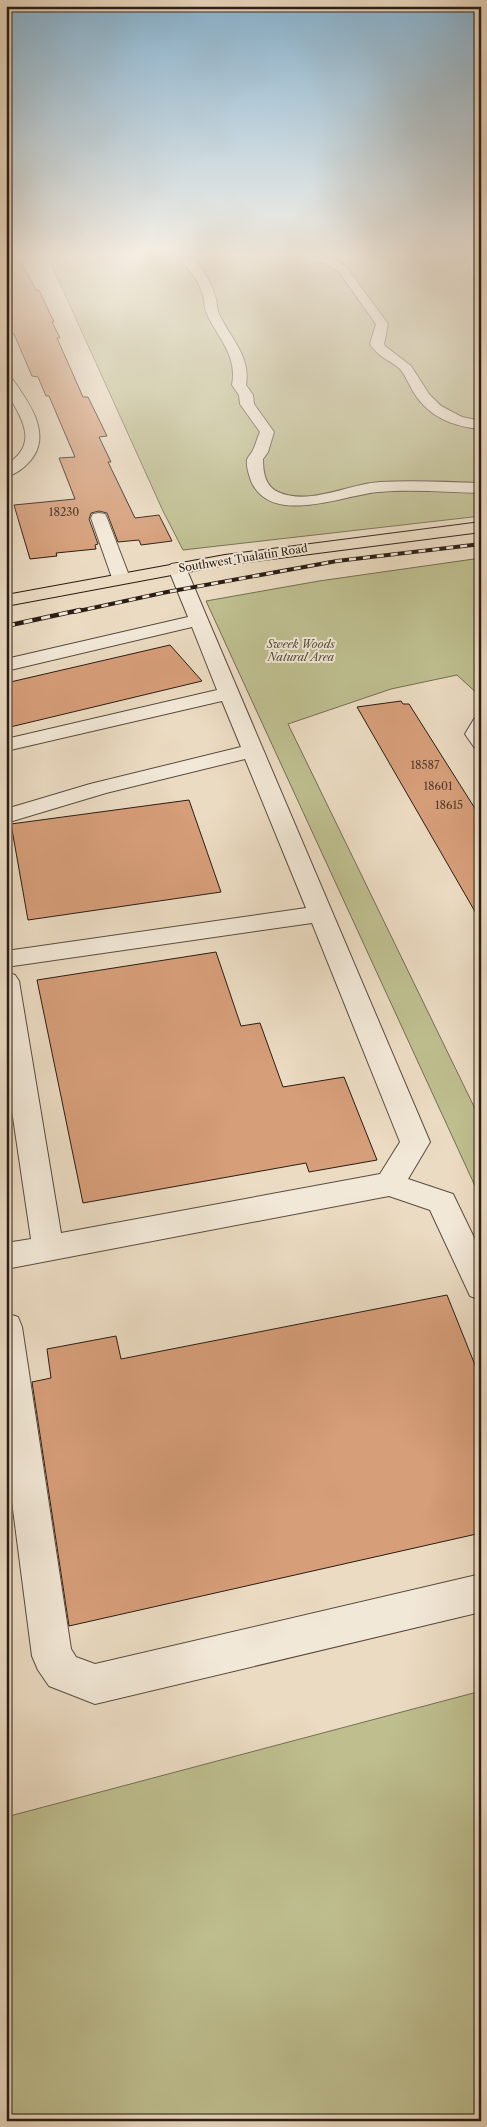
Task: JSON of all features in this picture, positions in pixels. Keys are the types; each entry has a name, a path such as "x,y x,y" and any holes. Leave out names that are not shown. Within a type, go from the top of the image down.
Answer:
{"main road":[{"name":"Southwest Tualatin Road","path":"6,601 121,578 291,550 481,527"}],"street":[{"path":"236,356 240,364 242,379 239,384 246,395 247,404 267,432 260,452 255,459 255,469 264,488 271,495 294,500 325,498 362,488 380,486 481,488"},
{"path":"387,356 402,364 415,380 424,396 446,417 466,424 481,426"},
{"path":"6,380 33,425 34,435 33,448 27,457 6,472"},
{"path":"99,518 121,578"},
{"path":"177,568 415,1142 390,1184"},
{"path":"6,665 198,620"},
{"path":"6,745 229,693"},
{"path":"6,816 96,789 252,751"},
{"path":"6,959 320,914"},
{"path":"6,981 48,1248"},
{"path":"6,1256 390,1184 442,1202 481,1287"},
{"path":"6,1327 52,1656 63,1672 95,1684 481,1593"}],"green space":[{"path":"93,356 481,356 481,516 183,550 163,511"},
{"name":"Sweek Woods Natural Area","path":"481,558 481,697 457,675 391,689 288,724 481,1121 481,1199 206,601 319,581"},
{"path":"481,1691 481,2121 6,2121 6,1817"}],"building":[{"path":"24,356 65,356 83,397 88,397 107,436 99,437 111,462 108,462 135,518 159,515 172,541 141,545 139,540 118,542 107,513 99,511 91,513 89,519 98,544 95,545 96,549 56,553 57,556 30,559 14,505 75,499 59,458 75,457 49,396 46,396 38,377 32,376"},
{"path":"170,645 202,681 6,728 6,683"},
{"path":"401,701 403,704 409,704 481,818 481,922 357,707"},
{"path":"189,800 221,892 28,920 11,824"},
{"path":"216,952 241,1026 260,1023 283,1087 344,1077 377,1160 309,1172 306,1163 83,1203 37,980"},
{"path":"447,1295 481,1380 481,1533 69,1626 32,1382 51,1378 47,1349 116,1336 121,1359"}],"railway":[{"path":"74,612 167,592 337,561 481,544"},
{"path":"6,626 80,610"}]}
